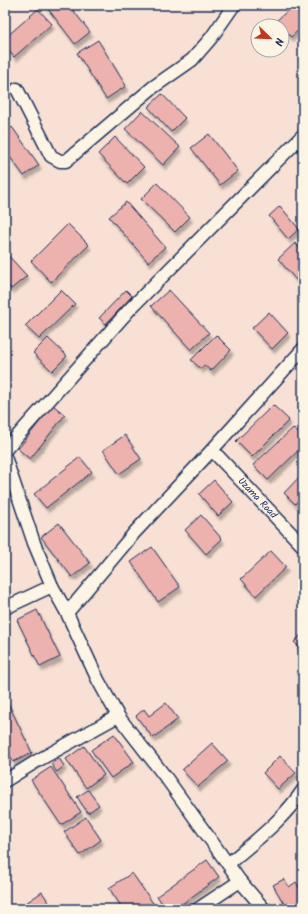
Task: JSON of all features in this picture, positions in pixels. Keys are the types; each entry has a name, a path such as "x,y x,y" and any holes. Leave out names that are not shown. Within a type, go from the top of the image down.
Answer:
{"street":[{"path":"17,89 51,156 60,161 66,160 152,88 192,60 211,38 234,5"},
{"path":"5,450 130,309 303,135"},
{"path":"67,613 135,532 303,350"},
{"name":"Uzama Road","path":"212,450 303,546"},
{"path":"5,457 34,542 52,586 67,613 98,680 118,716 167,779 240,881 264,909"},
{"path":"5,608 52,586"},
{"path":"5,781 37,761 118,716"},
{"path":"228,864 276,823 303,790"},
{"path":"198,909 240,881"}],"building":[{"path":"45,5 69,5 90,32 75,44"},
{"path":"294,5 303,5 303,26 291,37 290,18 279,18"},
{"path":"38,9 52,24 14,57 5,46 5,38"},
{"path":"98,40 126,86 106,99 77,53"},
{"path":"162,94 185,118 171,132 148,107"},
{"path":"142,111 180,147 163,165 125,129"},
{"path":"12,127 39,165 24,176 5,150 5,133"},
{"path":"209,134 238,171 220,185 191,148"},
{"path":"115,137 144,167 127,184 98,154"},
{"path":"157,183 190,217 175,232 141,199"},
{"path":"126,202 165,247 148,262 109,217"},
{"path":"280,206 299,229 288,239 269,216"},
{"path":"68,224 89,245 51,282 31,261"},
{"path":"295,243 303,252 303,288 278,259"},
{"path":"5,252 27,276 11,289 5,282"},
{"path":"61,290 75,304 39,339 25,326"},
{"path":"126,290 132,296 106,324 99,318"},
{"path":"169,290 209,333 191,350 151,306"},
{"path":"269,312 288,333 272,349 252,328"},
{"path":"216,335 231,350 211,371 204,365 201,369 191,360"},
{"path":"48,338 67,356 52,371 33,353"},
{"path":"53,405 65,415 30,459 18,449"},
{"path":"273,405 289,420 252,457 236,441"},
{"path":"293,428 303,438 303,446 268,480 253,465"},
{"path":"125,435 141,459 119,474 103,450"},
{"path":"80,457 92,472 46,508 34,494"},
{"path":"303,473 303,495 295,504 284,493"},
{"path":"214,480 233,502 218,516 199,494"},
{"path":"201,515 222,539 206,554 185,530"},
{"path":"59,523 90,563 72,577 41,537"},
{"path":"152,547 180,587 158,602 131,562"},
{"path":"271,551 286,567 256,596 241,579"},
{"path":"37,610 60,657 40,667 17,620"},
{"path":"303,633 303,651 294,642"},
{"path":"7,701 32,753 13,762 5,744 5,702"},
{"path":"166,703 178,719 153,738 136,716 144,709 149,716"},
{"path":"114,734 134,762 111,778 91,750"},
{"path":"212,743 228,761 198,787 182,770"},
{"path":"84,746 104,775 86,788 66,759"},
{"path":"280,756 296,773 278,789 263,773"},
{"path":"59,758 64,766 57,772 51,764"},
{"path":"51,767 81,812 61,825 31,780"},
{"path":"88,790 99,805 88,813 77,797"},
{"path":"86,817 101,840 80,855 64,832"},
{"path":"207,860 219,877 175,909 166,909 157,896"},
{"path":"132,873 157,909 123,909 109,888"},
{"path":"284,879 289,887 296,882 303,894 303,909 287,909 273,885"},
{"path":"42,892 53,909 17,909"}]}
